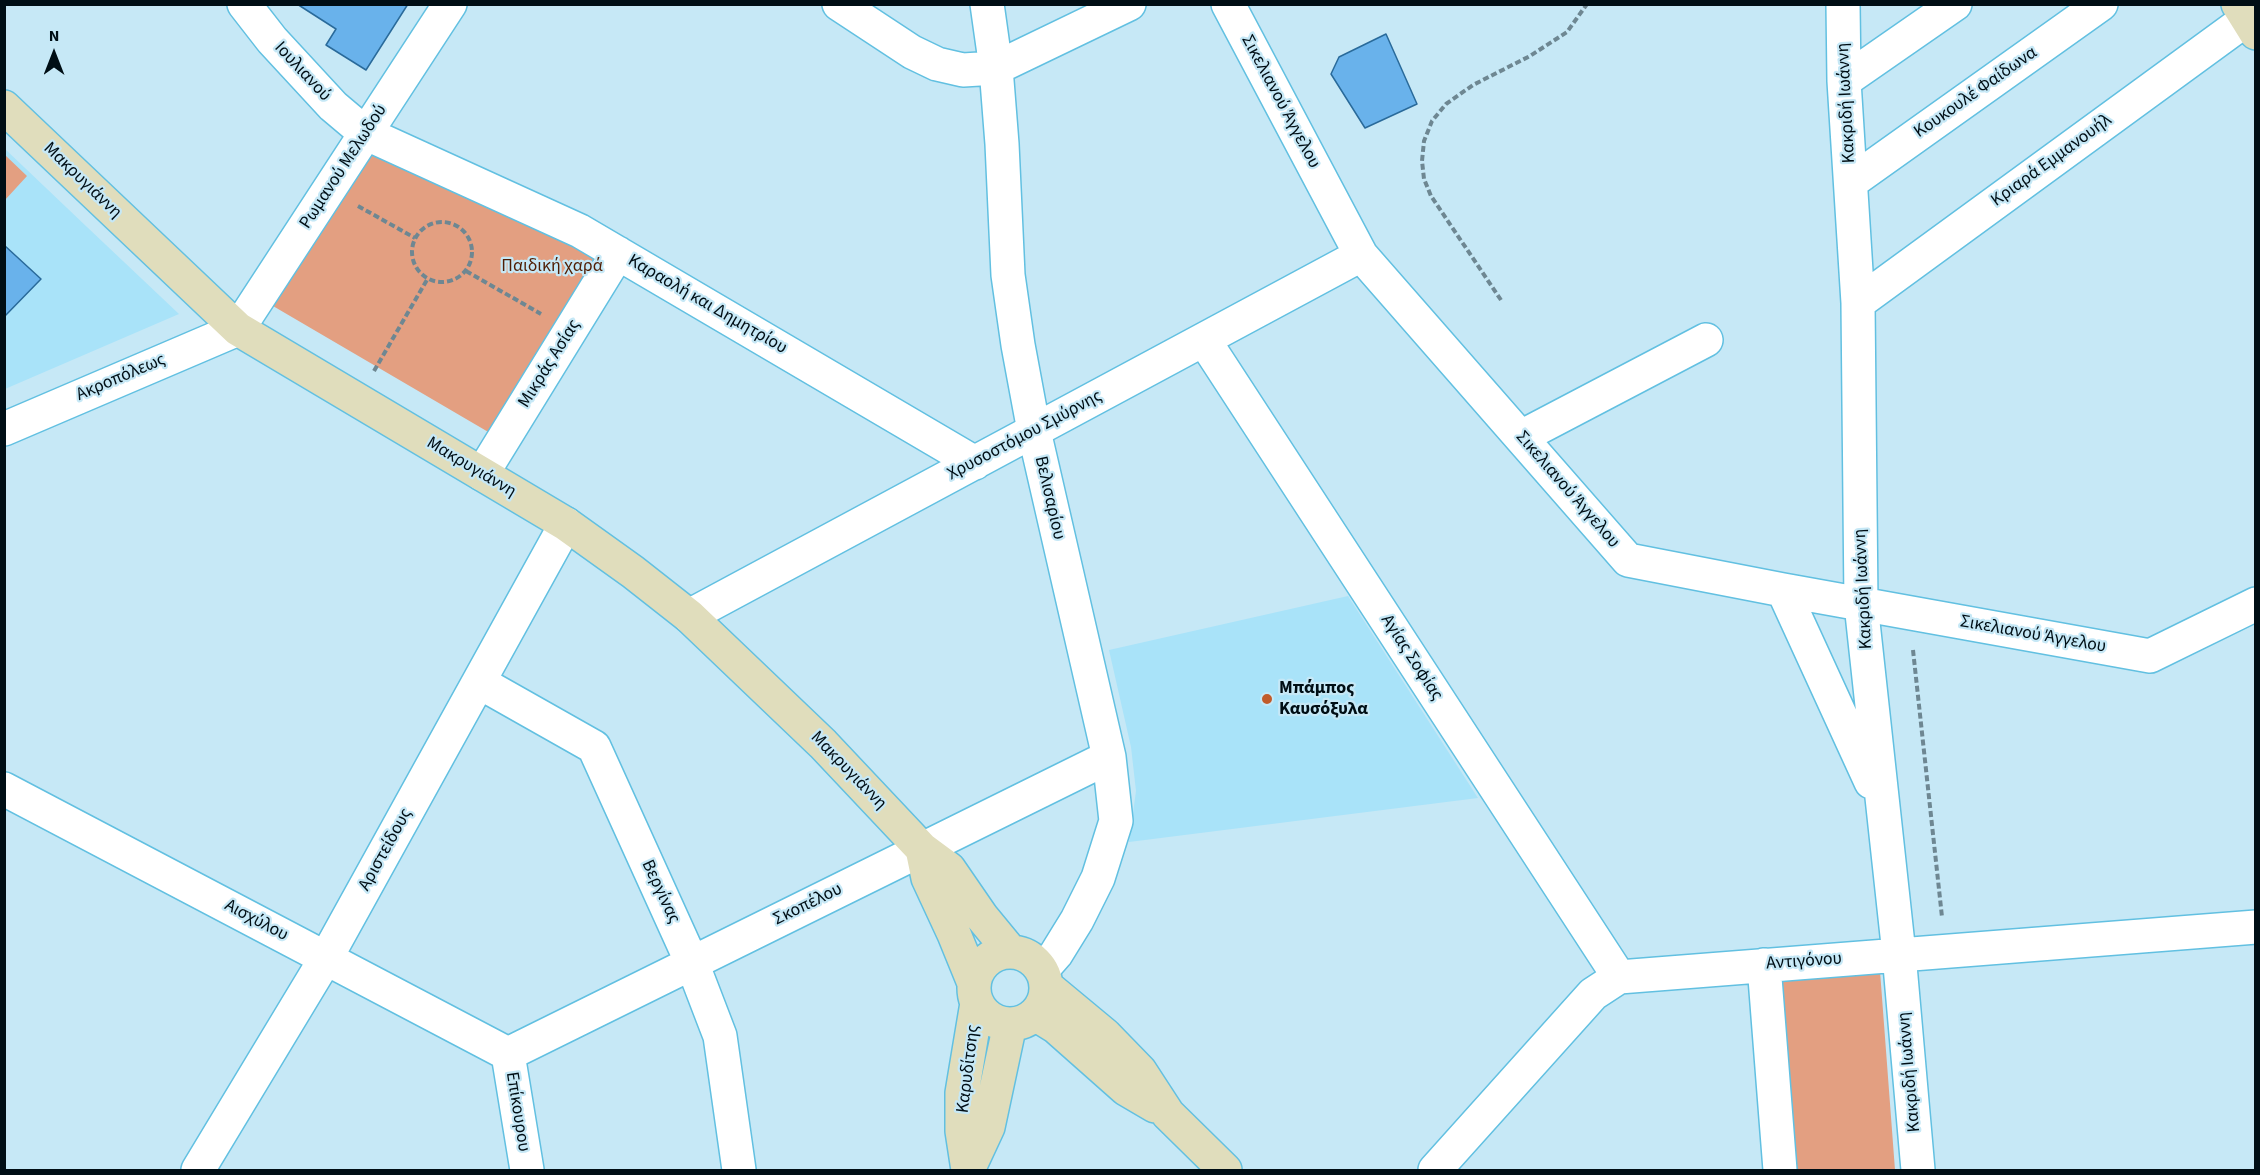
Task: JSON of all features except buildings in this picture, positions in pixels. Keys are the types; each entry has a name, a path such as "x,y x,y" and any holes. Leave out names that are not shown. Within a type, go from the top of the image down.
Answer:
{"street":[{"name":"Ιουλιανού","path":"244,4 272,40 333,106 365,133"},
{"name":"Ρωμανού Μελωδού","path":"238,329 450,4"},
{"path":"839,4 912,52 937,64 963,70 996,68 1128,4"},
{"name":"Βελισαρίου","path":"987,4 996,68 1008,275 1034,431 1109,756 1116,821 1098,878 1033,998"},
{"name":"Σικελιανού Άγγελου","path":"1228,4 1361,255 1628,560 2150,656 2256,604"},
{"name":"Κακριδή Ιωάννη","path":"1843,4 1844,81 1858,303 1861,604 1899,954 1918,1170"},
{"path":"1844,81 1955,4"},
{"name":"Κουκουλέ Φαίδωνα","path":"1851,182 2101,4"},
{"name":"Κριαρά Εμμανουήλ","path":"1858,303 2247,19"},
{"name":"Μακρυγιάννη","path":"4,107 238,329 566,524 689,616 823,744 922,849 950,869 982,917 1010,951 1028,957 1033,998 1056,1027 1126,1089 1168,1114 1225,1170"},
{"name":"Καραολή και Δημητρίου","path":"365,133 580,231 975,463"},
{"name":"Μικράς Ασίας","path":"482,474 618,253"},
{"name":"Χρυσοστόμου Σμύρνης","path":"689,616 1361,255"},
{"name":"Ακροπόλεως","path":"4,429 238,329"},
{"name":"Αγίας Σοφίας","path":"1204,340 1619,977"},
{"path":"1521,437 1706,340"},
{"name":"Αριστείδους","path":"198,1170 326,958 566,524"},
{"path":"1783,590 1884,809"},
{"name":"Βεργίνας","path":"479,682 594,747 693,963 720,1036 739,1170"},
{"name":"Σκοπέλου","path":"508,1054 1109,756"},
{"name":"Αισχύλου","path":"4,789 508,1054"},
{"name":"Μακρυγιάννη","path":"922,849 928,879 954,934 985,1014 996,1022 1033,998"},
{"name":"Αντιγόνου","path":"1435,1170 1593,994 1619,977 2256,927"},
{"path":"975,993 978,971 986,960 1010,951"},
{"path":"1764,965 1780,1170"},
{"name":"Καρυδίτσης","path":"968,1170 962,1131 962,1093 975,993"},
{"name":"Καρυδίτσης","path":"968,1170 988,1127 1033,998"},
{"name":"Επίκουρου","path":"508,1054 526,1170"}],"path":[{"path":"1501,300 1431,196 1424,179 1422,161 1424,141 1432,121 1446,104 1473,85 1530,56 1568,32 1587,4"},
{"path":"364,210 415,238"},
{"path":"443,222 454,224 463,230 473,250 466,271 457,279 447,283 436,282 428,278 417,270 412,260 415,238 423,229 432,224 443,222"},
{"path":"466,271 570,331"},
{"path":"377,366 428,278"},
{"path":"1909,613 1946,950"}],"shaded area":[{"path":"4,148 87,227 179,314 5,389"},
{"name":"Μπάμπος Καυσόξυλα","path":"1348,596 1478,798 1129,842 1136,791 1131,747 1109,650"}],"green space":[{"name":"Παιδική χαρά","path":"372,152 598,257 490,433 273,306"},
{"path":"5,155 27,176 4,200"},
{"path":"1880,971 1895,1170 1793,1170 1779,978"}],"place":[{"name":"Μπάμπος Καυσόξυλα","path":"1267,699"}]}
